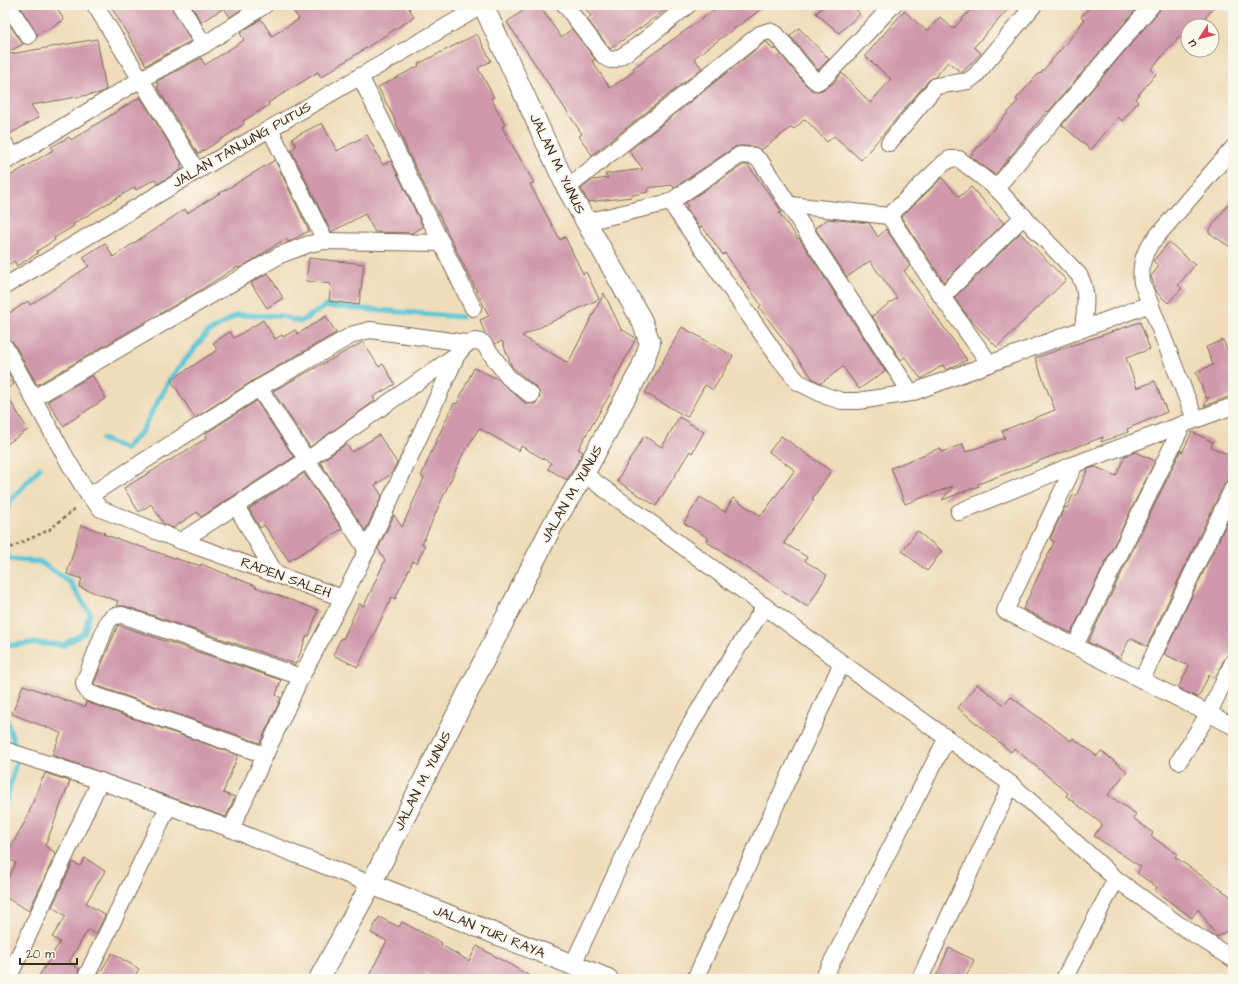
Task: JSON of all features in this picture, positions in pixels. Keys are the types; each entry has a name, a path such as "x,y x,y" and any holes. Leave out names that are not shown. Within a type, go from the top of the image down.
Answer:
{"street":[{"path":"8,5 28,36"},
{"path":"95,5 197,171"},
{"path":"180,5 204,45"},
{"path":"8,154 204,45 265,5"},
{"name":"JALAN TANJUNG PUTUS","path":"5,286 197,171 466,16 482,5"},
{"name":"JALAN M. YUNUS","path":"319,979 371,884 552,526 584,474 641,369 650,343 642,320 567,188 482,5"},
{"path":"565,5 604,56 613,60 626,52 688,5"},
{"path":"567,188 760,34 769,31 776,34 812,78 818,82 825,77 893,5"},
{"path":"889,143 936,86 968,81 975,76 1034,5"},
{"path":"996,188 1152,5"},
{"path":"360,76 474,308"},
{"path":"270,128 325,241"},
{"path":"1075,646 1189,421 1142,283 1141,272 1145,251 1233,148"},
{"path":"586,222 670,202 740,154 748,154 762,162 911,393"},
{"path":"791,205 889,216 950,159 959,159 996,188 1024,216 1082,281 1086,294 1083,328"},
{"path":"670,202 778,357 798,382 826,396 842,401 858,401 911,393 1150,304"},
{"path":"889,216 942,297 990,364"},
{"path":"942,297 1024,216"},
{"path":"5,347 34,398 280,255 309,244 325,241 442,243"},
{"path":"89,496 259,388 354,334 370,330 461,349"},
{"path":"181,541 307,460 461,349 476,341 483,343 508,377 531,395"},
{"path":"343,598 461,349"},
{"path":"259,388 367,550"},
{"name":"RADEN SALEH","path":"34,398 89,496 97,506 108,513 181,541 343,598 302,677 231,829"},
{"path":"959,512 1075,464 1233,406"},
{"path":"1075,464 1005,611 1233,726"},
{"path":"584,474 1010,784 1116,878 1178,924 1233,959"},
{"path":"1142,679 1233,488"},
{"path":"236,506 275,573"},
{"path":"572,966 670,760 713,686 765,606"},
{"path":"265,755 89,693 84,683 108,622 114,616 122,615 302,677"},
{"path":"1179,761 1209,713 1233,662"},
{"path":"695,979 842,663"},
{"path":"823,979 947,738"},
{"path":"6,750 100,781 231,829 371,884"},
{"path":"8,979 100,781"},
{"path":"920,979 954,902 982,849 1010,784"},
{"path":"85,979 168,807"},
{"path":"1064,979 1116,878"},
{"name":"JALAN TURI RAYA","path":"371,884 572,966 608,979"}],"path":[{"path":"5,550 54,528 89,496"}],"building":[{"path":"19,5 55,5 64,20 37,35"},
{"path":"110,5 171,5 191,41 146,65"},
{"path":"191,5 248,5 230,17 224,8 201,22"},
{"path":"302,5 407,5 414,17 321,77 318,72 268,103 269,105 243,121 244,124 198,154 157,87 159,86 156,82 201,58 205,65 244,40 240,33 261,19 272,36 299,19 293,11"},
{"path":"531,5 539,5 561,37 572,29 595,59 592,61 610,88 635,71 633,68 721,5 767,5 694,58 702,68 592,155 579,136 582,134 507,22"},
{"path":"583,5 673,5 610,49 587,19 591,16"},
{"path":"826,5 852,5 860,14 839,33 816,13"},
{"path":"975,5 1012,5 974,47 981,53 963,72 948,62 935,77 929,80 861,160 834,136 827,142 805,119 794,129 792,127 761,150 755,147 735,147 674,188 672,185 648,188 648,192 632,195 632,197 588,202 581,189 593,180 608,178 605,174 643,169 629,151 765,42 767,42 773,50 776,48 811,90 822,90 832,84 842,73 870,103 891,79 865,56 904,11 927,31 940,17 953,29"},
{"path":"1091,5 1140,5 1048,112 1047,111 995,175 970,156 1018,101 1016,99 1039,73 1040,74 1073,35 1084,20 1081,17"},
{"path":"1161,5 1216,5 1205,18 1180,18 1180,38 1151,69 1156,74 1135,99 1138,102 1122,121 1118,117 1091,150 1062,125 1159,11"},
{"path":"5,18 23,44 5,54"},
{"path":"799,28 829,59 818,70 790,36"},
{"path":"477,34 491,61 478,68 494,97 491,98 505,125 502,127 534,183 530,184 560,240 565,237 583,274 586,272 599,299 522,336 568,363 604,293 621,329 636,338 611,387 613,389 578,449 583,452 567,480 548,469 551,463 521,446 519,451 479,428 464,452 446,490 422,544 425,546 417,563 413,561 395,599 392,597 358,667 333,655 341,638 343,639 359,604 364,606 385,560 378,549 394,515 402,527 424,478 421,476 437,439 454,403 457,404 474,368 498,379 525,403 535,404 540,397 537,388 512,367 502,341 495,344 485,334 480,320 489,316 408,152 393,116 378,87 419,66 418,64"},
{"path":"97,39 106,89 100,93 31,105 39,117 8,135 5,135 5,55"},
{"path":"140,97 182,164 180,165 182,169 158,184 155,179 136,190 135,187 73,224 74,226 54,238 55,240 37,251 38,253 17,266 14,261 5,267 5,179 53,150 51,147 69,137 71,140"},
{"path":"322,123 337,151 367,135 383,165 391,161 423,227 412,233 375,232 365,214 331,232 291,150 296,146 292,138"},
{"path":"275,160 309,231 288,242 286,238 258,257 241,267 235,268 199,291 37,385 13,342 5,338 5,316 28,301 30,305 89,266 83,257 105,243 113,257 185,209 187,213"},
{"path":"743,165 748,165 782,212 779,213 798,239 799,238 885,371 859,389 843,367 821,383 813,379 759,307 761,305 725,253 723,255 702,226 700,228 686,208 688,206 685,203"},
{"path":"942,178 959,197 971,187 1004,223 944,282 901,217"},
{"path":"1233,197 1233,249 1208,232"},
{"path":"828,219 869,223 878,237 886,229 910,266 904,271 967,360 946,370 943,365 921,379 905,357 901,360 872,316 897,298 870,261 847,277 815,228"},
{"path":"1020,233 1066,280 997,347 971,321 954,298"},
{"path":"1169,242 1195,265 1178,285 1182,288 1168,303 1156,292 1151,276 1159,266 1153,261"},
{"path":"309,258 364,264 359,305 329,301 331,284 306,281"},
{"path":"268,273 283,298 267,308 251,283"},
{"path":"326,316 336,333 254,380 195,418 171,380 217,350 213,343 230,332 234,338 263,320 275,339 282,335 283,337 295,330 298,334"},
{"path":"1140,322 1150,349 1126,358 1137,388 1155,381 1167,412 1127,429 1128,432 1101,442 1103,437 978,484 979,486 942,500 953,486 905,504 891,468 940,448 942,452 963,444 966,452 1005,438 1002,431 1055,410 1035,358"},
{"path":"682,327 733,356 713,390 705,385 687,417 645,393"},
{"path":"1223,340 1233,364 1233,395 1204,406 1209,397 1206,398 1196,372 1213,365 1206,347"},
{"path":"363,342 379,367 383,364 395,384 373,397 375,401 310,447 273,391"},
{"path":"5,367 14,384 5,390"},
{"path":"92,375 106,398 63,426 48,401"},
{"path":"5,392 28,430 5,445"},
{"path":"256,401 294,457 201,517 197,512 173,528 164,524 151,504 139,512 124,488 207,438 205,434"},
{"path":"679,417 704,432 692,453 690,451 656,506 617,481 644,436 662,447"},
{"path":"1192,432 1213,442 1211,447 1233,457 1233,479 1228,480 1224,484 1147,646 1130,638 1120,658 1088,642 1181,450 1182,453"},
{"path":"379,435 397,463 391,474 375,485 382,496 365,531 320,462 346,444 352,452"},
{"path":"781,436 831,471 812,499 814,500 784,543 807,557 805,561 827,575 808,607 707,542 708,538 684,523 700,497 725,512 733,498 761,516 795,470 769,452"},
{"path":"1136,452 1155,461 1071,633 1023,609 1054,542 1050,539 1065,507 1067,508 1073,495 1076,496 1088,469 1096,467 1116,476 1125,456"},
{"path":"304,473 342,529 289,561 264,525 260,528 249,509"},
{"path":"1233,510 1233,653 1225,658 1215,678 1209,675 1198,698 1178,688 1189,666 1164,654"},
{"path":"81,525 189,563 188,562 201,566 201,564 256,586 255,587 318,610 309,636 307,635 296,664 125,606 116,606 118,601 79,587 82,579 67,574"},
{"path":"917,531 942,551 927,571 902,551"},
{"path":"118,625 281,680 276,695 281,698 260,743 95,685 94,683"},
{"path":"977,684 1004,705 1011,697 1071,741 1073,738 1097,756 1101,751 1127,771 1108,795 1136,814 1133,818 1153,833 1151,836 1177,854 1175,857 1230,896 1233,900 1233,927 1217,937 1198,909 1192,918 1155,891 1157,887 1137,873 1141,867 1094,836 1102,824 1066,796 1068,793 1014,748 1011,752 958,708"},
{"path":"23,685 85,707 86,702 238,755 223,793 235,797 226,817 52,755 61,733 12,714"},
{"path":"45,773 70,781 45,846 56,853 29,911 5,897 5,884 16,863 5,857 27,818"},
{"path":"85,858 105,871 86,903 105,915 96,934 88,930 69,962 79,969 76,979 37,979 60,942 52,937 66,916 52,907 73,862 80,866"},
{"path":"379,917 399,927 402,922 442,943 441,945 469,961 477,946 535,979 435,979 425,973 422,979 367,979 387,941 371,933"},
{"path":"949,948 974,960 965,979 935,979"},
{"path":"112,953 139,969 133,979 96,979"}],"waterway":[{"path":"102,439 125,449 142,431 170,379 207,333 237,315 281,316 300,322 326,306 461,317"},
{"path":"5,516 10,501 40,468"},
{"path":"5,554 10,559 40,562 70,582 90,613 84,633 63,645 32,643 5,646"},
{"path":"5,715 18,755 5,805"}]}
